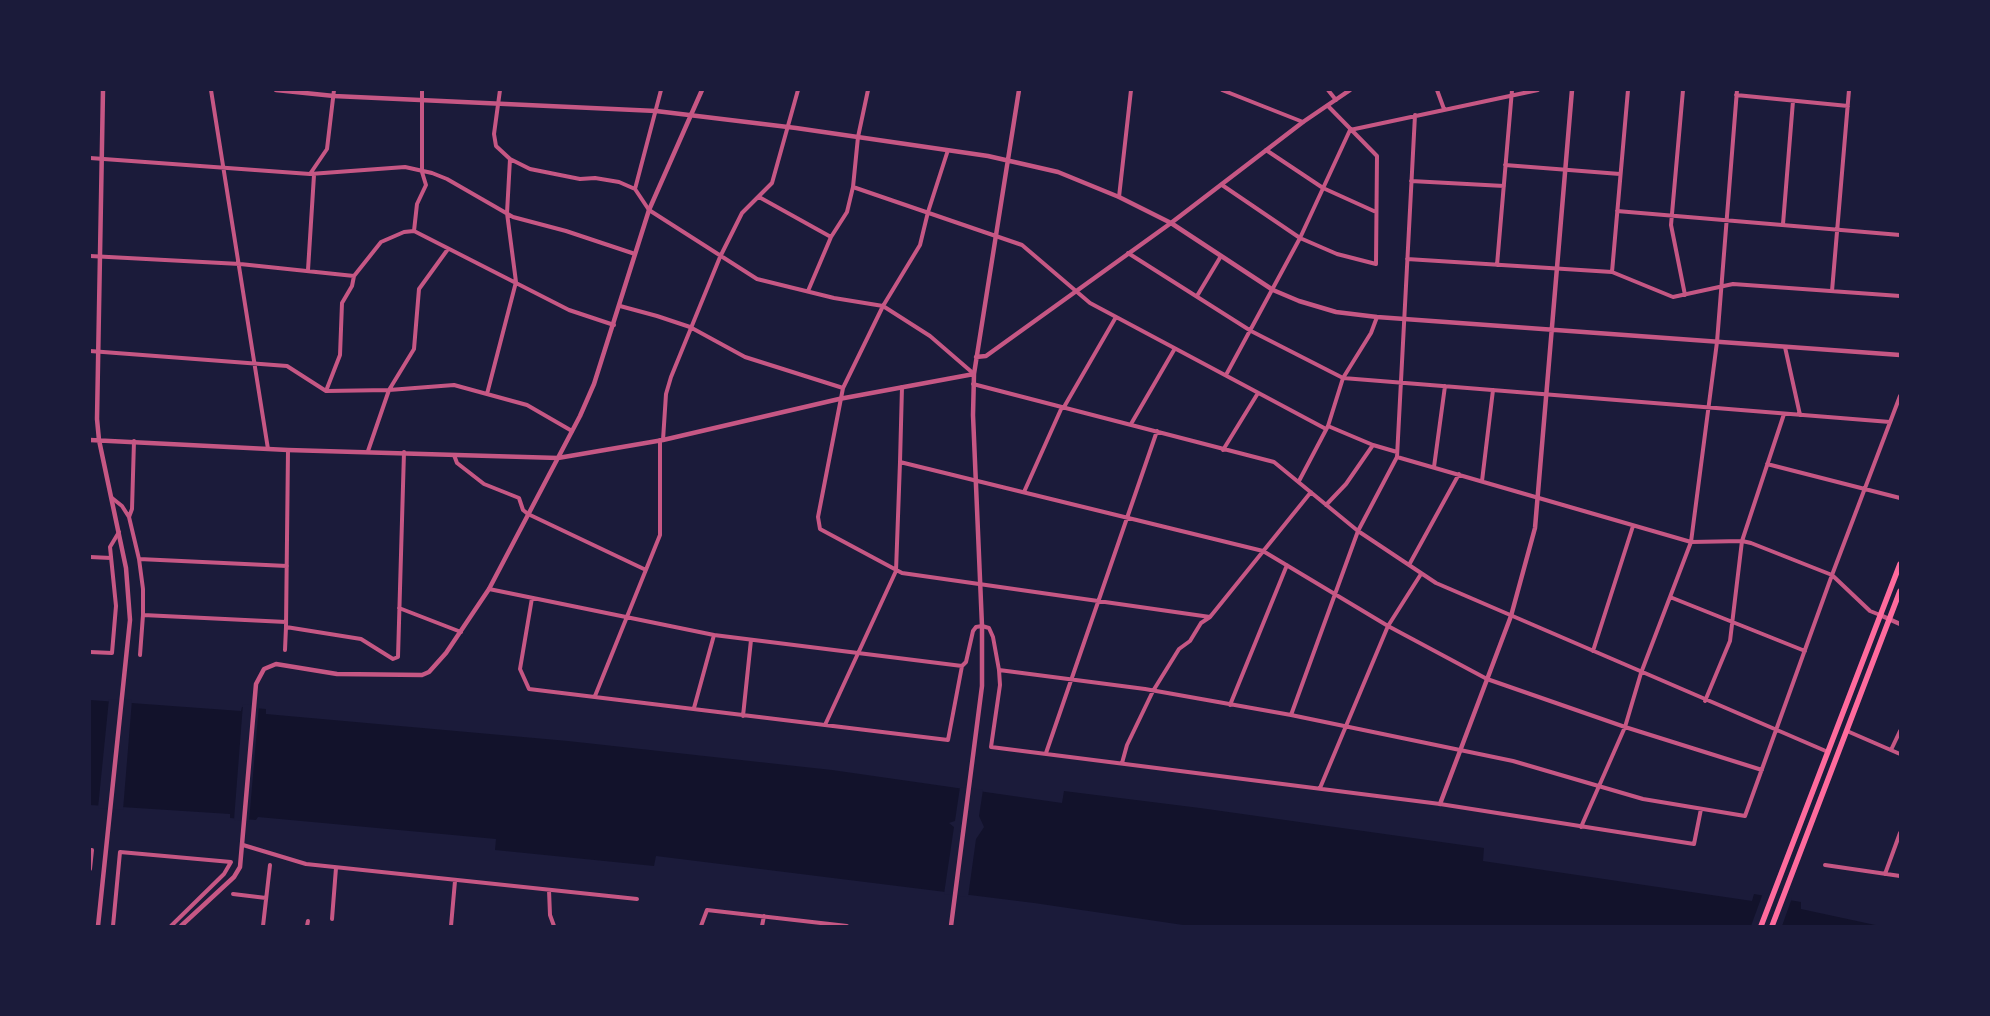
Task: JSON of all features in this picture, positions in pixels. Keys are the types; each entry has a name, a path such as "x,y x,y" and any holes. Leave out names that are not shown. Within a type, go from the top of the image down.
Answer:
{"highway":[{"path":"1761,926 1900,564"},
{"path":"1772,926 1900,591"}],"street":[{"path":"98,926 130,620 129,593 119,532 99,440 97,419 103,90"},
{"path":"211,90 268,449"},
{"path":"276,90 422,100 656,111 788,127 948,150 1007,160 1058,172 1119,196 1171,223 1274,290 1318,307 1378,317 1900,356"},
{"path":"414,231 416,204 426,185 422,172 422,90"},
{"path":"500,90 494,134 496,146 510,159 530,169 580,179 595,178 619,182 635,188 648,210 720,257 758,279 883,306 930,336 974,374"},
{"path":"635,188 661,90"},
{"path":"181,926 234,877 240,867 256,684 264,669 276,664 337,674 422,676 437,664 489,589 572,431 601,368 648,210 702,90"},
{"path":"595,696 660,535 662,440 666,394 690,328 720,257 742,213 772,183 798,90"},
{"path":"808,291 831,237 846,212 853,187 858,137 868,90"},
{"path":"951,924 982,686 982,626 974,374 1019,90"},
{"path":"1119,196 1131,90"},
{"path":"1222,90 1303,122"},
{"path":"1328,90 1336,100"},
{"path":"976,356 986,356 1171,223 1303,122 1350,90"},
{"path":"1437,90 1444,109"},
{"path":"1350,130 1511,92 1538,90"},
{"path":"1440,804 1511,616 1529,559 1535,528 1572,90"},
{"path":"1612,272 1628,90"},
{"path":"1682,90 1671,225 1685,294"},
{"path":"1832,291 1849,90"},
{"path":"1497,265 1511,92"},
{"path":"1582,827 1625,727 1641,673 1691,542 1718,342 1736,92 1794,101 1848,106"},
{"path":"308,270 312,175 327,149 334,93"},
{"path":"1783,224 1794,101"},
{"path":"1222,185 1300,238 1336,254 1376,264 1377,156 1328,106"},
{"path":"1291,715 1358,531 1397,454 1415,115"},
{"path":"1226,375 1274,290 1350,130"},
{"path":"948,150 928,212 920,245 883,306 839,399 818,517 820,529 896,571 1210,617"},
{"path":"1266,150 1323,188 1376,212"},
{"path":"90,158 312,175 405,167 432,173 447,179 513,217 566,231 634,254"},
{"path":"487,394 516,282 507,212 510,159"},
{"path":"1505,165 1620,174"},
{"path":"1411,181 1504,186"},
{"path":"853,187 995,234 1022,245 1090,303 1174,350 1327,428 1397,454 1459,474 1691,542 1742,541 1832,575 1870,611 1900,624"},
{"path":"758,197 831,237"},
{"path":"1617,211 1672,214 1900,235"},
{"path":"326,391 340,355 342,303 352,286 354,276 381,242 404,232 414,231 569,310 614,326"},
{"path":"368,451 389,390 414,349 419,289 448,249"},
{"path":"1128,253 1251,331 1343,378 1890,422"},
{"path":"90,256 240,264 354,276"},
{"path":"1197,296 1221,256"},
{"path":"1407,259 1612,272 1673,297 1723,285 1900,296"},
{"path":"620,306 657,316 690,328 745,356 843,388"},
{"path":"1024,492 1063,407 1116,317"},
{"path":"1299,481 1327,428 1343,378 1371,333 1378,317"},
{"path":"1785,347 1800,415"},
{"path":"1131,424 1174,350"},
{"path":"90,351 255,362 286,366 326,391 389,390 454,385 527,405 572,431"},
{"path":"90,440 288,450 558,458 662,440 839,399 974,374"},
{"path":"974,384 1274,462 1358,531 1421,574 1456,593 1828,752"},
{"path":"1434,466 1445,386"},
{"path":"825,725 896,571 902,387"},
{"path":"1482,480 1493,390"},
{"path":"1223,450 1258,393"},
{"path":"999,670 1153,691 1291,715 1513,761 1643,799 1745,816 1832,575 1900,396"},
{"path":"1705,701 1730,640 1742,541 1784,414"},
{"path":"1046,753 1157,431"},
{"path":"129,517 132,509 134,441"},
{"path":"1326,505 1346,484 1374,445"},
{"path":"285,650 288,450"},
{"path":"143,615 286,624 361,639 393,660 398,657 404,452"},
{"path":"454,455 457,463 484,484 519,498 523,510 528,514 646,570"},
{"path":"900,462 1263,551 1388,626 1487,679 1625,727 1762,770"},
{"path":"1767,464 1900,498"},
{"path":"1408,565 1459,474"},
{"path":"1122,763 1127,745 1153,691 1178,649 1190,641 1201,623 1210,617 1311,492"},
{"path":"112,498 122,506 129,517 139,559 143,588 140,655"},
{"path":"1593,651 1633,526"},
{"path":"90,652 112,653 116,606 110,547 119,532"},
{"path":"90,557 111,558"},
{"path":"139,559 287,566"},
{"path":"1230,705 1287,565"},
{"path":"1320,788 1388,626 1421,574"},
{"path":"489,589 714,635 962,666"},
{"path":"1670,597 1805,651"},
{"path":"532,598 520,669 529,689 948,740 962,666 966,662 973,631 976,627 982,626 989,628 993,637 999,670 1000,685 991,747 1440,804 1694,844 1701,809"},
{"path":"399,608 461,632"},
{"path":"694,708 714,635"},
{"path":"743,716 751,640"},
{"path":"1847,731 1900,754"},
{"path":"1891,750 1900,731"},
{"path":"1885,874 1900,834"},
{"path":"243,845 306,864 637,899"},
{"path":"90,869 91,850"},
{"path":"113,926 120,852 231,862 224,874 171,926"},
{"path":"263,926 270,865"},
{"path":"1825,865 1900,876"},
{"path":"332,919 336,868"},
{"path":"451,926 455,881"},
{"path":"549,890 550,915 554,926"},
{"path":"233,894 266,898"},
{"path":"701,926 707,910 847,926"},
{"path":"762,926 764,916"}],"shaded area":[{"path":"90,700 241,711 242,707 266,709 266,714 568,741 832,770 1062,803 1064,791 1200,808 1484,848 1483,861 1752,901 1754,894 1801,902 1801,909 1880,926 1190,926 1034,903 656,856 654,866 495,850 496,839 258,817 256,820 230,818 230,814 90,805"}],"pier":[{"path":"109,699 132,700 123,810 98,808"},
{"path":"243,704 259,705 249,822 234,820"},
{"path":"960,787 983,790 979,816 984,827 976,839 968,897 944,894 954,827 949,823 955,821"},
{"path":"1763,893 1792,898 1782,926 1751,926"}]}
